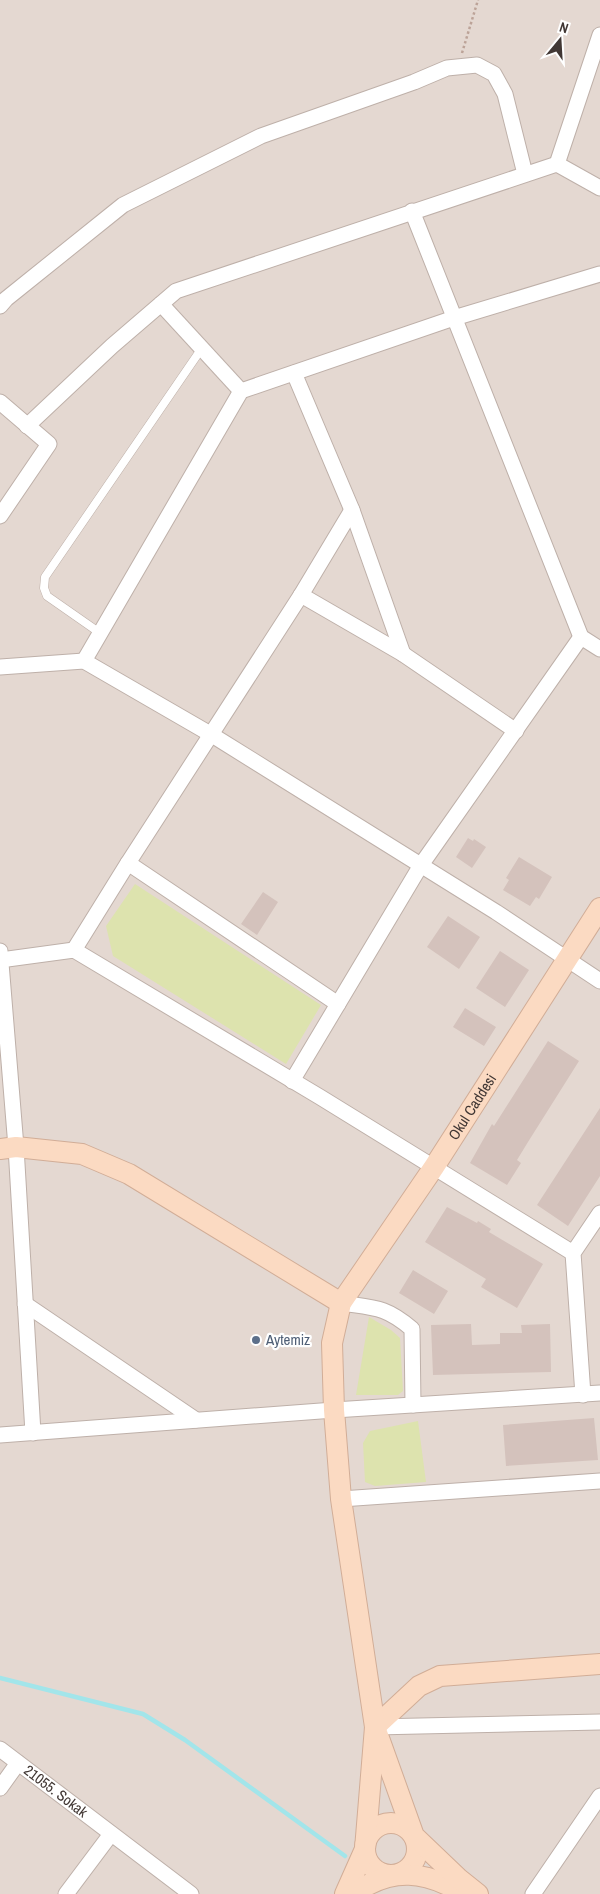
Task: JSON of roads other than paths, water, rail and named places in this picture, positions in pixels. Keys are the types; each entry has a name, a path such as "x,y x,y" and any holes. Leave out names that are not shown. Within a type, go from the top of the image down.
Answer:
{"street":[{"path":"557,164 600,35"},
{"path":"0,306 6,299 123,205 261,136 414,82 447,68 477,65 494,74 505,94 525,174"},
{"path":"27,426 112,346 176,291 557,164 600,188"},
{"path":"412,211 580,637 600,649"},
{"path":"84,661 241,391 454,318 600,274"},
{"path":"161,304 241,391"},
{"path":"294,373 352,510 403,654"},
{"path":"0,402 49,444 0,516"},
{"path":"74,950 301,595 352,510"},
{"path":"301,595 403,654 516,731"},
{"path":"292,1081 421,865 580,637"},
{"path":"0,667 84,661 212,734 421,865 600,981"},
{"path":"128,863 338,1004"},
{"name":"Okul Caddesi","path":"341,1303 434,1167 600,908"},
{"path":"33,1433 25,1304 8,1148 0,957 74,950 434,1167 572,1253"},
{"path":"8,1148 82,1154 129,1174 341,1303 383,1309 397,1317 412,1329 413,1406"},
{"path":"583,1395 572,1253 600,1213"},
{"path":"341,1303 332,1343 334,1410 341,1500 375,1727 417,1844 415,1860 405,1872 365,1886 353,1894"},
{"path":"25,1304 196,1420"},
{"path":"0,1435 334,1410 583,1395 600,1392"},
{"path":"341,1500 600,1481"},
{"path":"465,1894 425,1876 390,1875 375,1870 366,1857 365,1849 375,1727 419,1686 440,1676 600,1664"},
{"path":"375,1727 600,1722"},
{"name":"21055. Sokak","path":"0,1749 191,1894"},
{"path":"0,1788 18,1763"},
{"path":"533,1894 600,1796"},
{"path":"345,1894 371,1833 385,1824 393,1823 402,1825 409,1830 458,1878 478,1894"},
{"path":"66,1894 111,1834"}],"lane":[{"path":"100,633 48,596 44,588 44,577 202,348"}],"waterway":[{"path":"0,1678 143,1714 185,1740 345,1856"}],"place":[{"name":"Aytemiz","path":"256,1340"}]}
